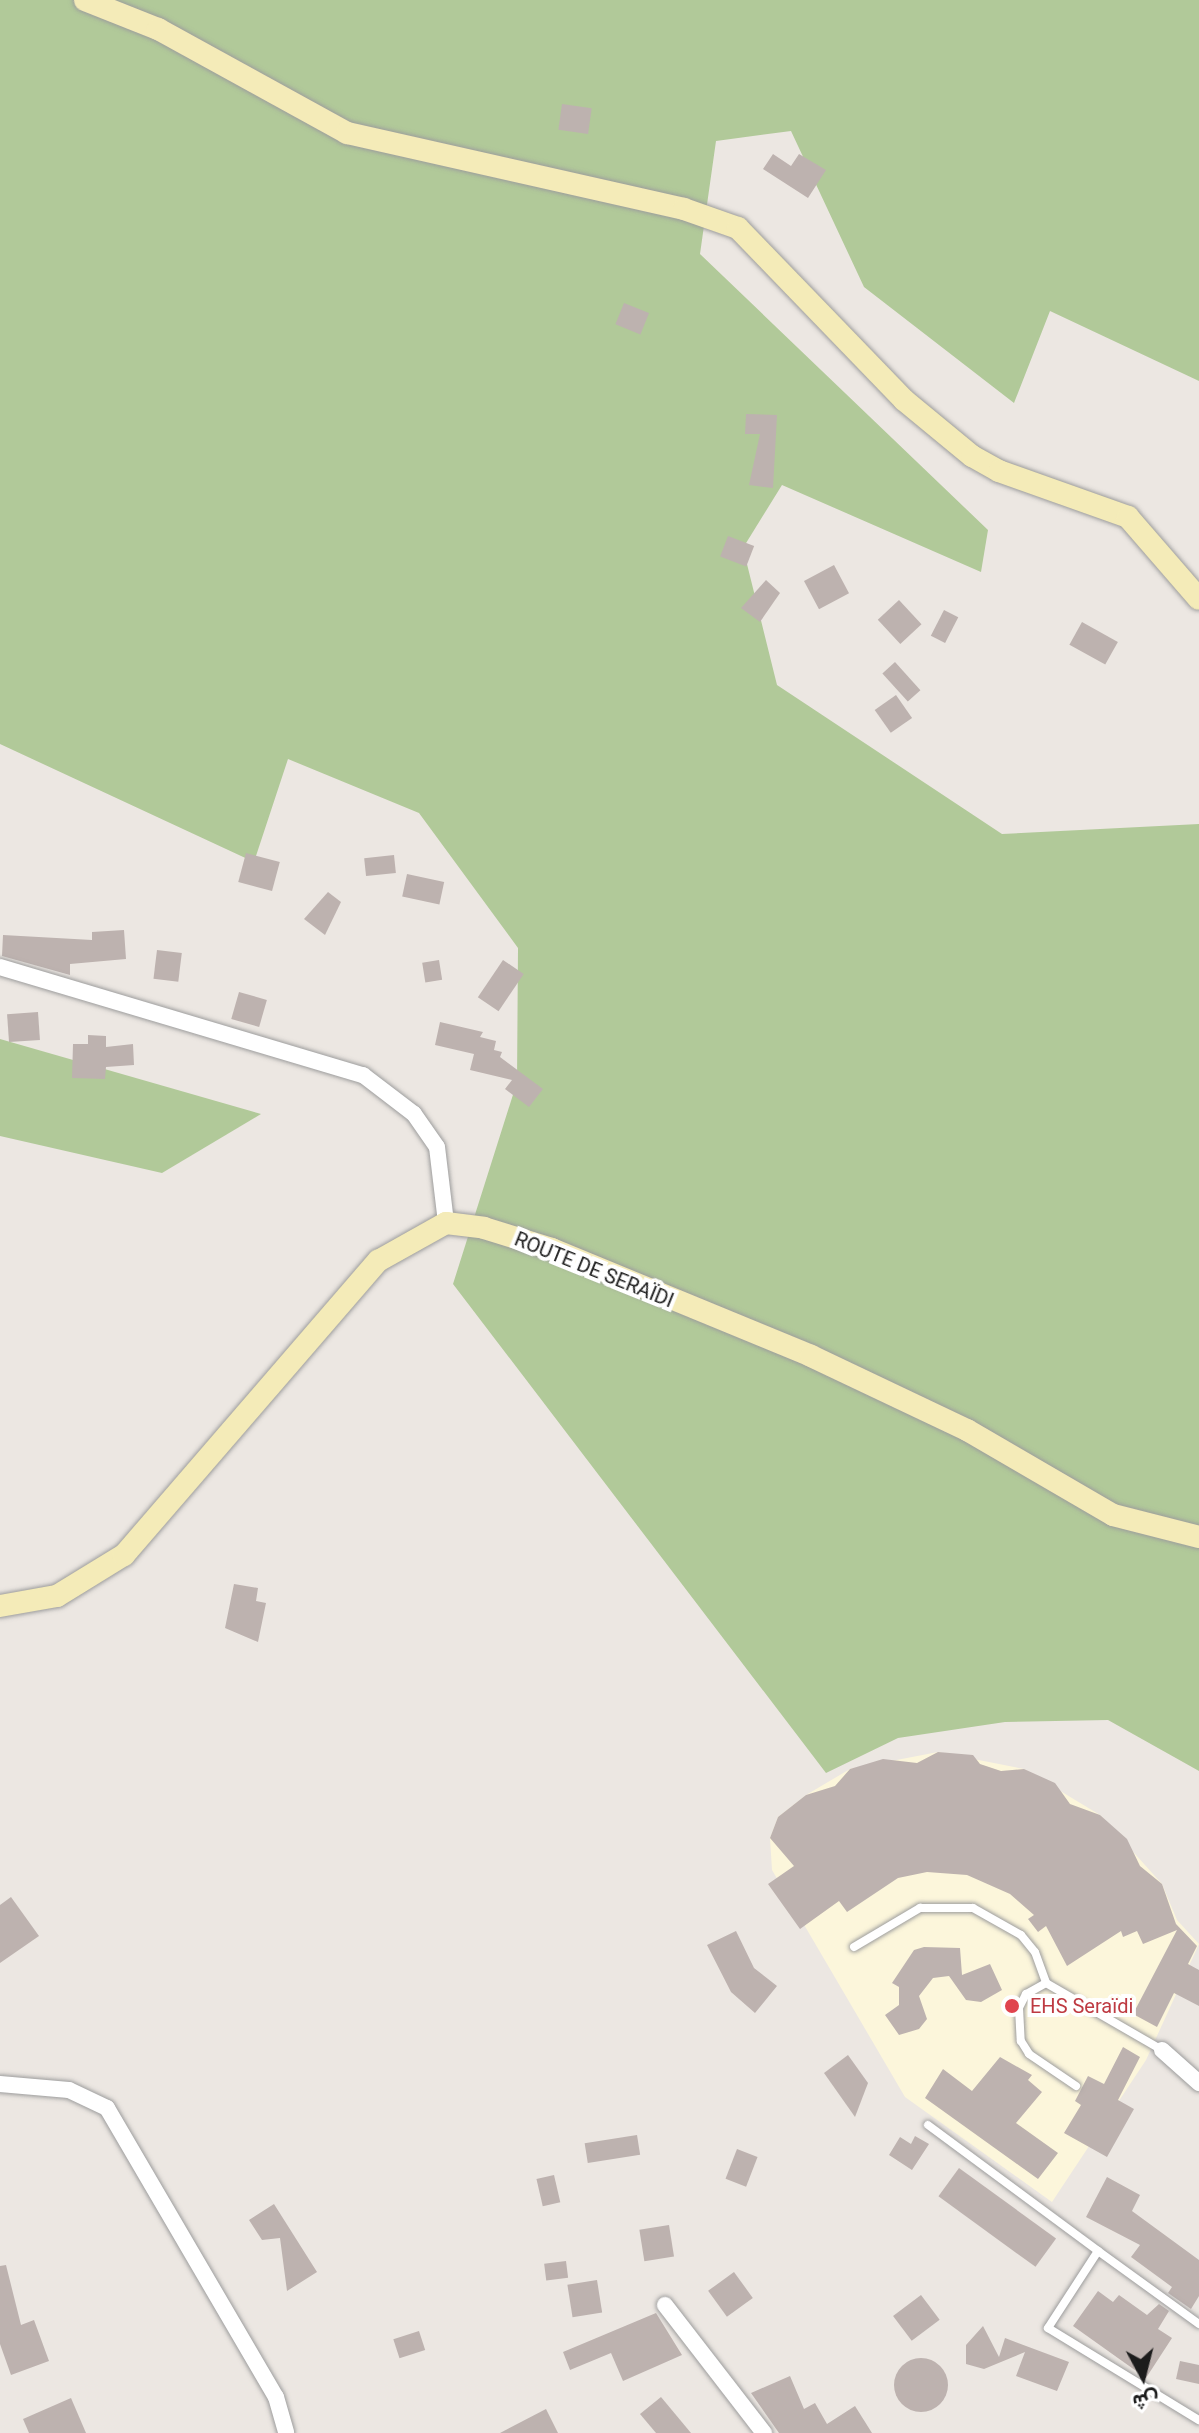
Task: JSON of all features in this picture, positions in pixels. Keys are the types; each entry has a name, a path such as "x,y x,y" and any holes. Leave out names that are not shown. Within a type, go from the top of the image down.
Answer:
{"main road":[{"path":"85,0 158,29 347,133 684,209 738,228 904,400 972,456 999,471 1128,517 1199,599"},
{"path":"0,1606 57,1596 124,1555 378,1261 446,1223"},
{"name":"ROUTE DE SERAÏDI","path":"446,1223 484,1228 552,1249 811,1356 967,1430 1113,1515 1199,1537"}],"street":[{"path":"0,967 363,1075 414,1114 437,1147 446,1223"},
{"path":"1162,2050 1199,2083"},
{"path":"0,2084 69,2090 107,2108 276,2397 286,2433"},
{"path":"665,2305 762,2433"}],"lane":[{"path":"854,1947 920,1908 973,1908 1021,1935 1035,1952 1046,1983 1162,2050"},
{"path":"1046,1983 1026,1994 1019,2008 1021,2041 1029,2054 1076,2086"},
{"path":"928,2125 1199,2324"},
{"path":"1098,2251 1048,2328 1199,2420"}],"shaded area":[{"name":"EHS Seraïdi","path":"938,1752 1024,1769 1100,1815 1162,1884 1177,1920 1199,1944 1146,2060 1052,2202 905,2097 772,1870 770,1838 778,1817 806,1795 850,1769"}],"green space":[{"path":"0,0 1199,0 1199,381 1050,311 1014,403 864,287 791,131 716,141 700,254 988,530 981,572 782,485 743,548 777,685 1002,834 1199,824 1199,1771 1108,1720 1005,1722 898,1738 826,1773 453,1284 517,1082 518,948 419,813 288,759 254,862 0,744"},
{"path":"0,1039 261,1114 162,1173 0,1136"}],"building":[{"path":"562,104 592,108 588,134 558,130"},
{"path":"773,154 791,166 799,154 826,170 808,198 763,169"},
{"path":"624,303 649,313 640,334 615,324"},
{"path":"746,414 777,415 773,488 749,485 760,434 745,434"},
{"path":"728,536 754,546 746,567 720,557"},
{"path":"834,565 849,593 819,609 804,581"},
{"path":"766,580 780,593 760,622 741,608"},
{"path":"899,600 922,624 900,644 878,620"},
{"path":"944,610 958,617 945,643 931,636"},
{"path":"1082,622 1118,642 1105,665 1069,645"},
{"path":"895,662 920,690 908,702 882,673"},
{"path":"896,695 912,718 891,733 875,710"},
{"path":"246,853 280,862 272,891 238,882"},
{"path":"394,855 396,873 366,876 364,858"},
{"path":"407,874 444,882 439,904 402,896"},
{"path":"328,892 341,902 325,935 304,919"},
{"path":"124,930 126,959 70,964 70,975 2,956 3,935 92,940 92,932"},
{"path":"157,950 182,953 178,982 153,979"},
{"path":"439,960 442,980 425,982 422,963"},
{"path":"503,960 524,974 499,1011 478,997"},
{"path":"239,992 267,1000 259,1027 231,1019"},
{"path":"38,1012 40,1040 9,1042 7,1014"},
{"path":"440,1022 483,1032 480,1037 496,1041 494,1050 502,1052 500,1057 543,1089 529,1107 505,1089 512,1080 470,1070 474,1054 435,1045"},
{"path":"88,1035 106,1036 106,1047 133,1044 134,1065 106,1067 105,1079 72,1078 73,1044 88,1044"},
{"path":"234,1584 258,1588 256,1601 266,1603 258,1642 225,1628"},
{"path":"938,1752 973,1755 980,1764 1001,1771 1024,1769 1055,1783 1070,1804 1100,1815 1127,1839 1140,1866 1162,1884 1176,1924 1197,1946 1188,1964 1199,1970 1199,2006 1174,1993 1157,2027 1133,2014 1177,1930 1143,1944 1137,1931 1123,1937 1121,1931 1067,1966 1046,1926 1038,1932 1028,1919 1034,1915 1010,1894 967,1875 927,1872 898,1878 847,1912 839,1901 800,1929 768,1884 794,1866 770,1838 778,1817 806,1795 835,1786 850,1769 883,1759 917,1763"},
{"path":"11,1897 39,1936 0,1963 0,1905"},
{"path":"736,1931 754,1968 777,1986 755,2013 731,1992 707,1945"},
{"path":"924,1947 960,1948 962,1975 990,1964 1002,1990 981,2002 966,2000 949,1976 933,1978 919,1996 927,2019 919,2029 899,2035 885,2015 899,2005 899,1987 892,1983 914,1950"},
{"path":"1123,2047 1140,2057 1118,2100 1134,2109 1107,2157 1064,2133 1081,2105 1075,2101 1088,2076 1104,2084"},
{"path":"848,2055 868,2083 855,2117 824,2073"},
{"path":"1000,2057 1032,2075 1028,2080 1042,2092 1016,2123 1058,2153 1038,2179 925,2098 943,2069 972,2091"},
{"path":"637,2135 640,2155 588,2163 585,2143"},
{"path":"915,2136 929,2144 912,2170 889,2155 900,2137 911,2144"},
{"path":"737,2149 758,2157 746,2187 726,2179"},
{"path":"959,2168 1056,2239 1036,2267 938,2196"},
{"path":"554,2175 560,2202 543,2206 536,2179"},
{"path":"1107,2177 1140,2195 1132,2211 1199,2260 1199,2296 1191,2309 1168,2293 1172,2287 1131,2257 1140,2245 1086,2217"},
{"path":"274,2204 317,2272 287,2291 280,2238 262,2240 249,2220"},
{"path":"669,2225 674,2257 644,2261 639,2230"},
{"path":"566,2261 568,2278 546,2281 544,2264"},
{"path":"6,2265 21,2325 34,2320 49,2361 11,2375 0,2344 0,2266"},
{"path":"734,2272 753,2298 727,2317 708,2291"},
{"path":"597,2280 602,2313 573,2317 567,2285"},
{"path":"1098,2291 1113,2302 1119,2295 1147,2315 1159,2304 1169,2311 1158,2329 1172,2338 1146,2378 1073,2326"},
{"path":"921,2295 940,2320 912,2341 893,2316"},
{"path":"656,2313 682,2355 623,2381 611,2353 570,2370 563,2352"},
{"path":"983,2326 999,2357 1005,2338 1069,2362 1057,2391 1016,2376 1025,2352 984,2369 966,2364 966,2345"},
{"path":"419,2331 425,2350 400,2358 393,2339"},
{"path":"921,2358 940,2366 948,2385 940,2404 921,2412 902,2404 894,2385 902,2366"},
{"path":"1180,2361 1199,2365 1199,2384 1176,2379"},
{"path":"790,2376 804,2409 815,2403 827,2424 855,2406 872,2433 779,2433 751,2393"},
{"path":"661,2397 691,2433 656,2433 640,2414"},
{"path":"71,2398 86,2433 29,2433 23,2419"},
{"path":"546,2409 558,2433 500,2433"}],"place":[{"name":"EHS Seraïdi","path":"1012,2006"}]}
